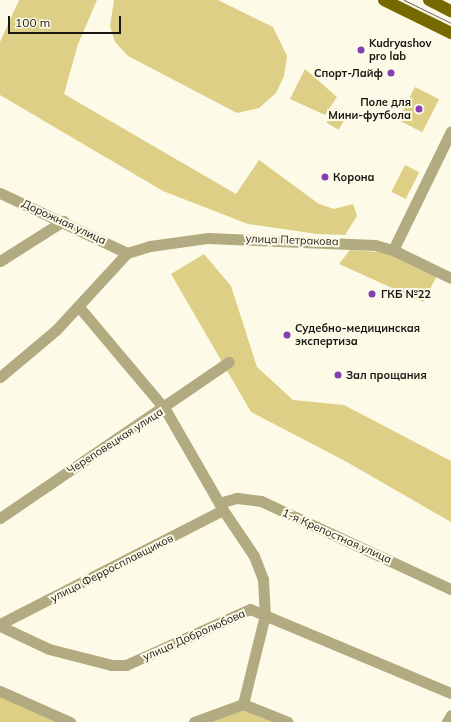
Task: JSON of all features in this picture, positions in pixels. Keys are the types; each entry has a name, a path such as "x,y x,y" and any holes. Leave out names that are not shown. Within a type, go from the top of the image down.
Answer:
{"main road":[{"path":"384,0 451,33"},
{"path":"429,0 451,11"}],"street":[{"path":"393,250 451,131"},
{"name":"Дорожная улица","path":"0,193 63,221 127,253"},
{"path":"0,261 63,221"},
{"name":"улица Петракова","path":"127,253 150,246 208,238 374,244 393,250 451,278"},
{"path":"0,377 79,307 127,253"},
{"path":"79,307 165,409 221,507 254,556 263,579 265,615 243,704"},
{"name":"Череповецкая улица","path":"0,518 165,409 230,362"},
{"name":"1-я Крепостная улица","path":"221,507 237,498 261,501 451,589"},
{"name":"улица Ферросплавщиков","path":"0,625 221,507"},
{"name":"улица Добролюбова","path":"0,625 49,649 112,665 126,665 250,609 451,693"},
{"path":"0,690 70,722"},
{"path":"194,722 243,704 288,722"},
{"path":"447,722 451,715"}],"shaded area":[{"path":"19,0 97,0 78,44 64,94 236,194 259,160 319,204 334,209 353,204 357,216 345,235 317,234 248,224 163,191 0,95 0,42"},
{"path":"114,0 218,0 273,27 287,56 284,76 276,93 259,108 237,113 128,56 115,42 110,26"},
{"path":"305,69 337,97 325,115 290,99"},
{"name":"Поле для Мини-футбола","path":"415,87 439,99 422,132 398,120"},
{"path":"335,108 347,115 339,130 326,123"},
{"path":"405,165 419,172 406,199 391,192"},
{"path":"350,250 391,253 437,276 423,302 339,264"},
{"path":"204,254 231,286 257,367 293,400 344,405 451,461 451,522 345,461 251,412 171,274"},
{"path":"0,692 66,722 0,722"},
{"path":"241,708 273,722 204,722"}],"tram line":[{"path":"404,0 451,23"}],"place":[{"name":"Kudryashov pro lab","path":"361,50"},
{"name":"Спорт-Лайф","path":"391,73"},
{"name":"Поле для Мини-футбола","path":"419,109"},
{"name":"Корона","path":"325,177"},
{"name":"ГКБ №22","path":"372,294"},
{"name":"Судебно-медицинская экспертиза","path":"287,335"},
{"name":"Зал прощания","path":"338,375"}]}
